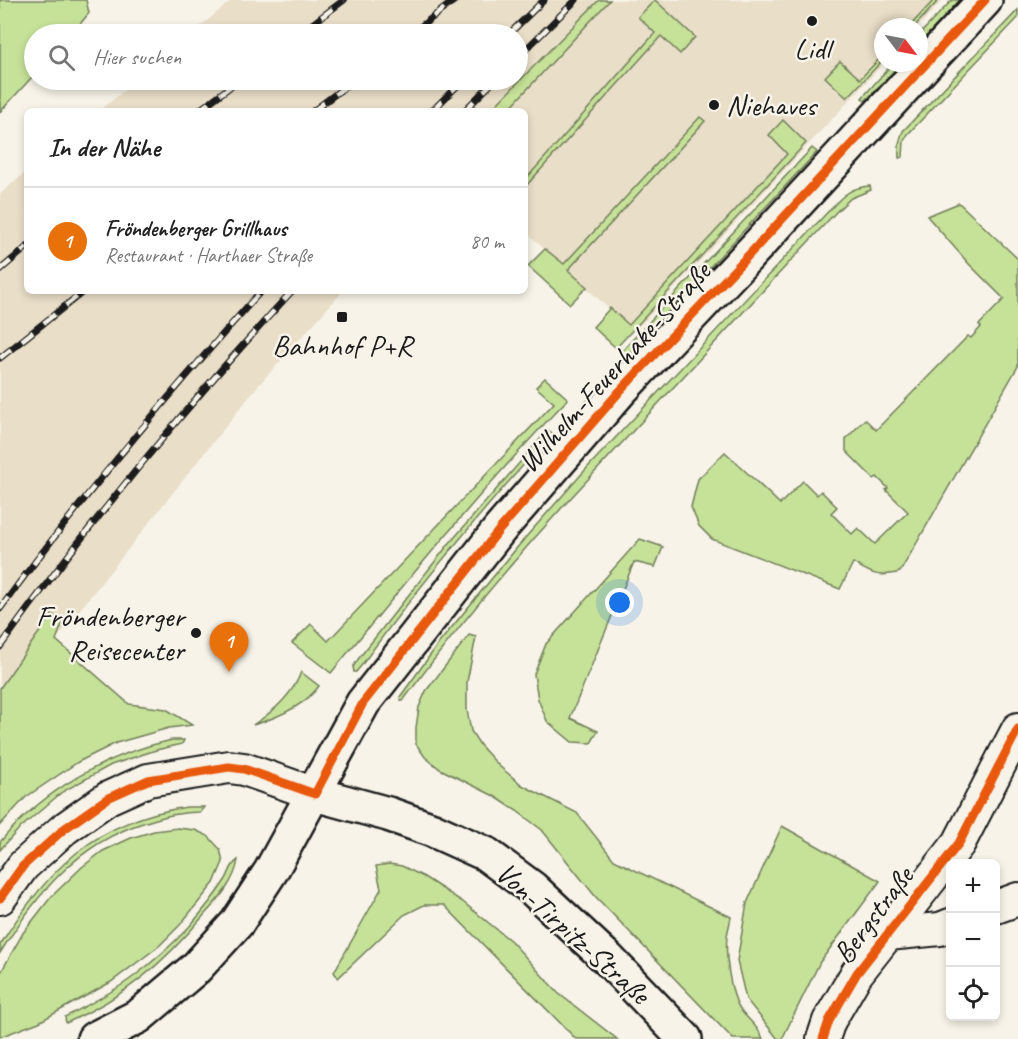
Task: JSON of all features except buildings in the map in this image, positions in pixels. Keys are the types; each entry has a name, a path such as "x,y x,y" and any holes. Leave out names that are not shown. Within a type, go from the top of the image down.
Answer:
{"main road":[{"name":"Wilhelm-Feuerhake-Straße","path":"94,1039 139,1016 196,968 237,923 272,871 363,703 500,529 620,391 744,261 985,0"},
{"name":"Von-Tirpitz-Straße","path":"315,794 388,814 433,830 486,854 532,888 608,959 685,1039"}],"street":[{"name":"Bergstraße","path":"823,1039 829,1021 856,973 958,843 1018,729"},
{"path":"0,898 23,866 64,829 108,798 148,780 229,767 244,769 315,794"},
{"path":"1000,906 1018,899"},
{"path":"888,934 946,927"}],"shaded area":[{"path":"232,0 943,0 926,18 874,18 876,72 634,332 528,234 528,108 103,108 125,90 528,90 528,24 203,24"},
{"path":"24,174 24,294 340,294 257,387 24,680 0,807 0,194"}],"green space":[{"path":"0,0 86,0 89,13 80,24 24,24 24,86 0,112"},
{"path":"599,0 610,0 528,88 528,72"},
{"path":"655,0 695,37 680,54 661,36 528,184 528,177 655,33 638,17"},
{"path":"934,0 939,0 922,18 917,18"},
{"path":"952,0 960,0 928,34 928,25"},
{"path":"1018,10 1018,18 908,134 904,141 903,157 899,158 899,144 903,131"},
{"path":"840,61 860,79 874,64 874,70 847,98 825,77"},
{"path":"885,72 892,72 865,101 862,98"},
{"path":"511,90 526,90 510,108 493,108"},
{"path":"700,117 705,121 568,270 587,287 570,304 528,266 545,249 564,264"},
{"path":"783,120 806,143 616,348 593,327 610,308 629,325 787,154 769,135"},
{"path":"812,148 817,152 626,357 621,352"},
{"path":"870,186 871,190 851,198 837,211 568,501 443,647 403,701 401,700 400,697 439,643 525,538 587,468 838,201 852,190"},
{"path":"959,203 1018,259 1018,366 900,572 886,575 875,574 853,563 840,589 712,539 699,526 691,507 698,479 725,452 780,504 803,481 817,495 821,491 837,507 831,513 852,534 858,528 875,544 908,512 886,490 888,488 877,477 874,479 846,451 846,439 865,419 876,430 968,336 971,338 981,327 979,325 1004,299 969,264 927,216"},
{"path":"545,378 568,399 476,499 331,673 292,643 311,624 328,641 554,403 536,387"},
{"path":"548,430 552,433 454,546 354,672 353,667 359,658 448,545"},
{"path":"640,539 663,547 655,567 634,562 570,718 598,731 591,743 572,742 547,721 538,699 534,674 546,644"},
{"path":"52,614 63,622 56,640 129,704 166,709 192,725 169,728 116,743 78,762 26,797 0,825 0,688"},
{"path":"469,635 476,637 467,682 467,710 471,731 480,745 499,766 522,785 577,813 614,860 731,917 727,936 727,953 733,994 740,1009 763,1039 733,1039 595,896 542,830 494,796 440,769 425,757 416,744 419,707 426,691"},
{"path":"301,672 319,686 313,693 289,711 253,725 282,702 293,688"},
{"path":"172,740 184,740 182,744 111,765 62,792 18,830 0,850 0,842 17,824 56,791 77,777 123,755"},
{"path":"187,807 204,807 200,812 166,816 121,831 79,857 44,891 0,953 0,945 36,894 77,853 100,837 126,824 154,814"},
{"path":"782,826 880,881 820,962 782,1039 778,1039 746,999 737,961 747,903"},
{"path":"178,828 195,830 208,836 220,849 223,862 214,883 179,926 159,946 111,982 39,1022 0,1037 0,974 23,933 51,897 82,867 103,851 131,838 154,831"},
{"path":"238,860 234,875 221,896 159,963 107,1002 66,1023 65,1017 125,983 169,947 208,904"},
{"path":"389,864 402,866 424,877 463,902 511,941 558,993 617,1039 576,1039 444,905 424,905 404,915 338,978 334,972 381,889 376,866"}],"railway":[{"path":"312,24 344,0"},
{"path":"424,24 455,0"},
{"path":"519,24 544,0"},
{"path":"528,47 576,0"},
{"path":"202,108 226,90"},
{"path":"317,108 341,90"},
{"path":"435,108 453,90"},
{"path":"467,108 485,90"},
{"path":"0,270 24,250"},
{"path":"0,358 80,294"},
{"path":"0,609 127,447 258,294"},
{"path":"0,647 141,464 289,294"}],"cycle path":[{"path":"0,898 23,866 64,829 108,798 148,780 229,767 244,769 315,794 363,703 500,529 620,391 985,0"},
{"path":"823,1039 829,1021 857,973 959,843 1018,729"}],"place":[{"name":"Lidl","path":"812,21"},
{"name":"Niehaves","path":"714,105"},
{"name":"Bahnhof P+R","path":"342,317"},
{"name":"Fröndenberger Reisecenter","path":"196,633"},
{"name":"Fröndenberger Grillhaus","path":"229,672"}]}
